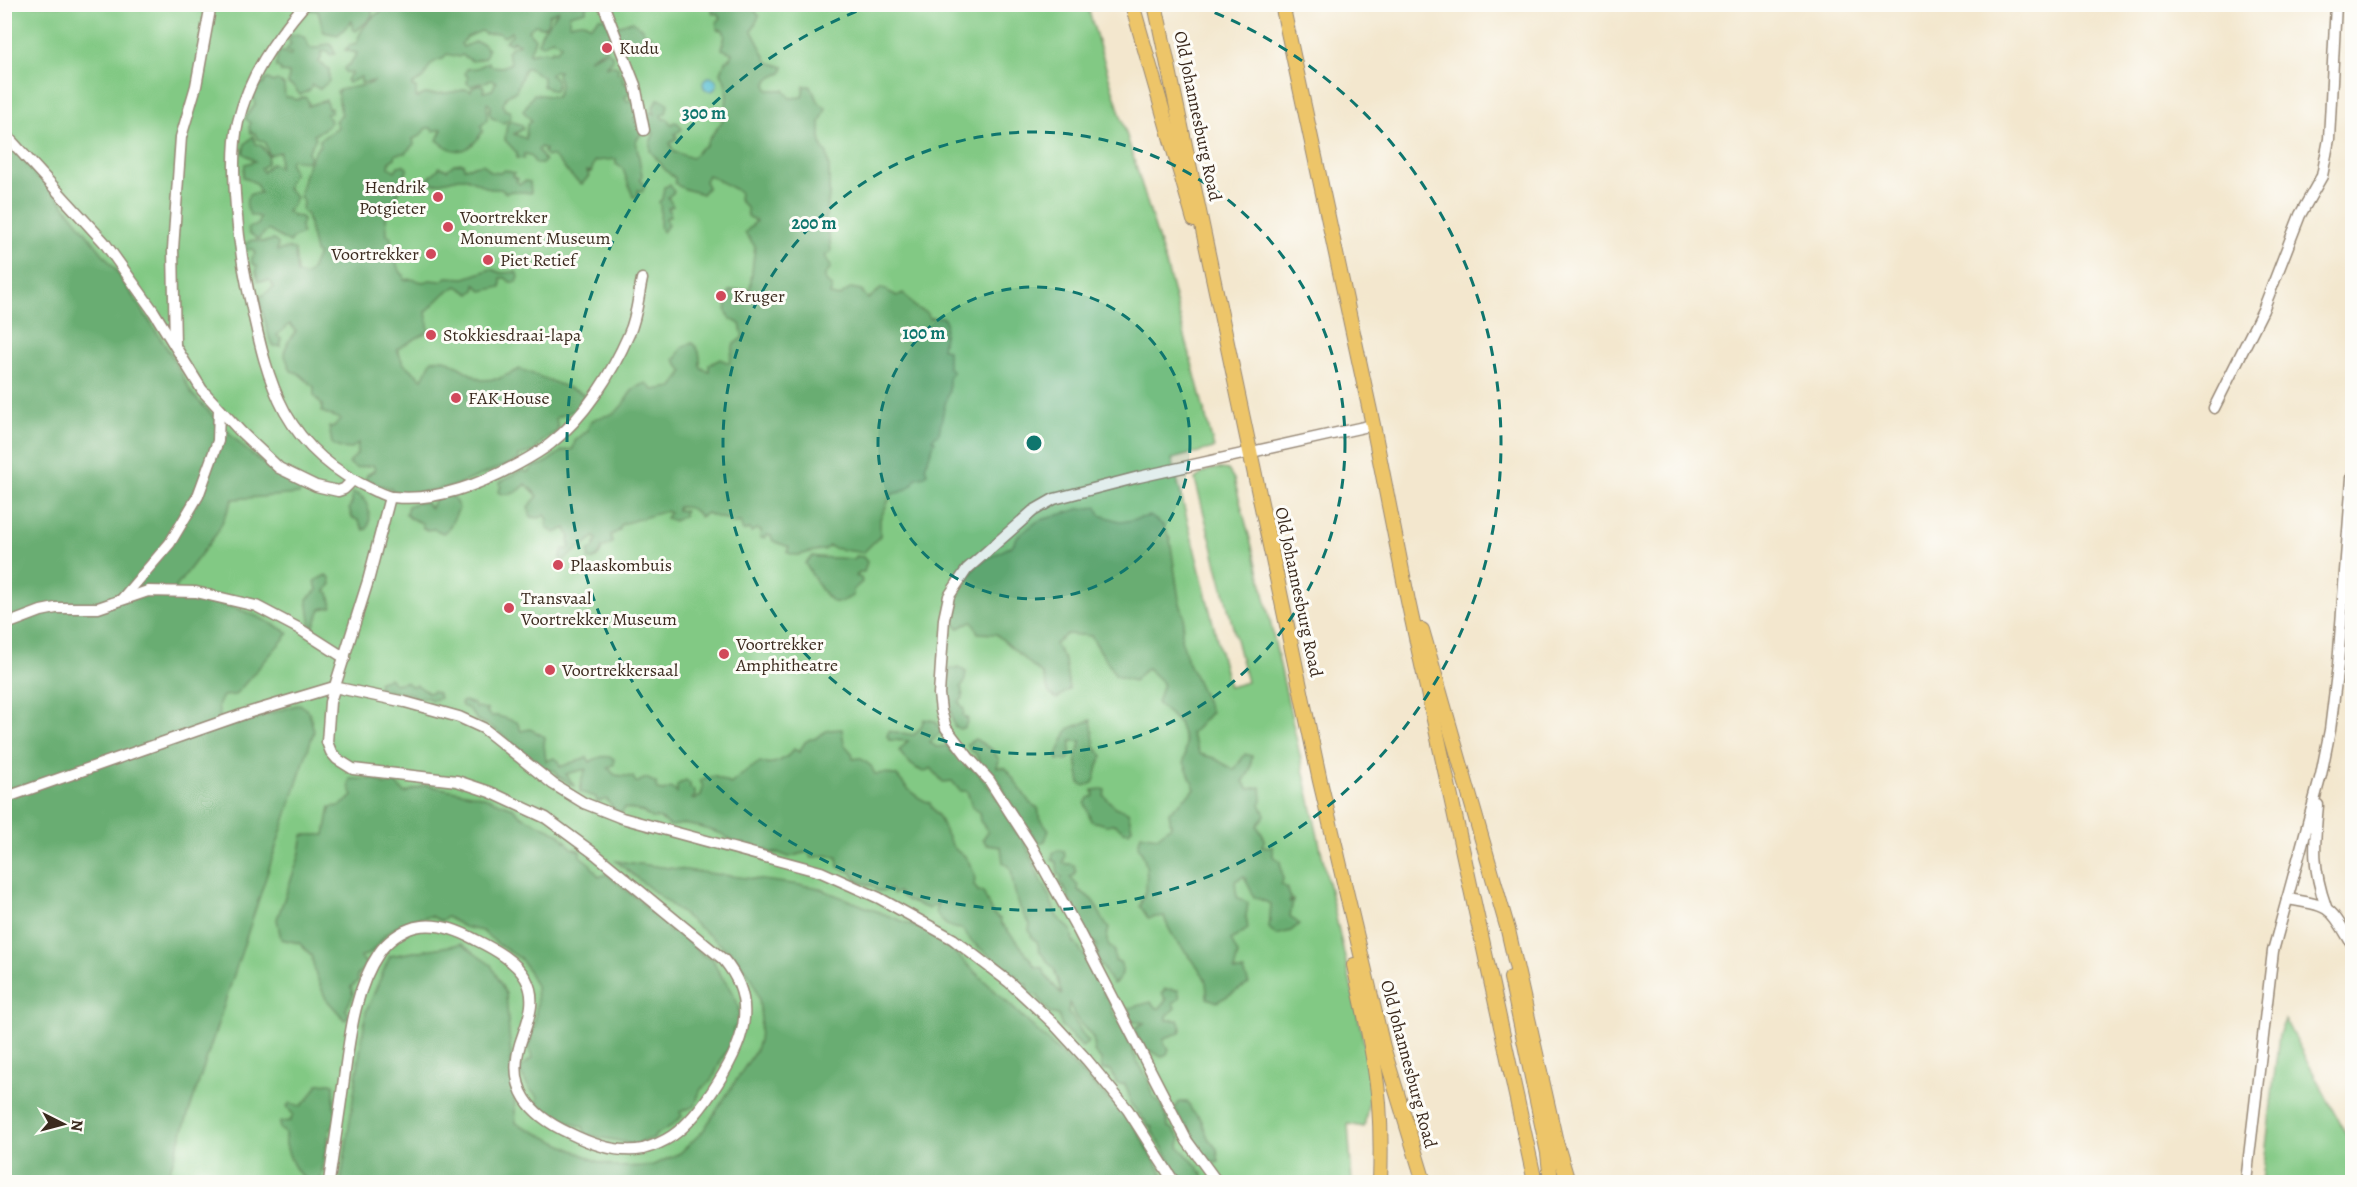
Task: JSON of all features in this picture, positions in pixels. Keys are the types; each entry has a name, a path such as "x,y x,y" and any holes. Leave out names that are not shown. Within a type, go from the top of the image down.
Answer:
{"main road":[{"path":"1132,4 1223,326"},
{"name":"Old Johannesburg Road","path":"1155,4 1320,781 1383,1047 1424,1182"},
{"path":"1282,4 1373,424 1408,601 1535,1182"},
{"path":"1408,601 1415,612 1430,654 1508,930 1568,1182"},
{"path":"1320,781 1328,838 1371,1048 1380,1124 1380,1182"},
{"path":"1496,893 1514,998 1548,1153 1551,1182"}],"street":[{"path":"176,346 173,249 181,137 196,86 211,4"},
{"path":"305,4 262,62 245,99 238,123 236,180 240,247 249,296 267,368 285,411 306,443 326,461 353,480 390,497 432,496 509,469 550,445 577,418 608,373 630,332 642,279"},
{"path":"603,4 635,85 644,130"},
{"path":"2214,408 2263,310 2300,215 2322,176 2329,139 2336,4"},
{"path":"4,133 104,242 154,312 202,390 219,409 279,468 316,486 338,491 344,489 353,480"},
{"path":"122,599 170,543 198,496 218,441 219,409"},
{"path":"1217,1182 1186,1141 1078,930 1031,845 989,780 946,728 939,694 944,619 949,596 967,569 1033,511 1054,499 1101,486 1373,424"},
{"path":"2246,1182 2273,951 2321,775 2330,730 2338,665 2352,478"},
{"path":"329,1182 356,1011 366,979 379,953 393,938 409,930 426,926 451,929 488,946 518,969 525,978 531,1000 529,1020 516,1062 517,1076 523,1096 538,1116 545,1121 570,1134 607,1148 631,1151 642,1149 663,1142 681,1129 705,1100 733,1054 740,1039 744,1018 739,985 724,960 558,825 499,796 458,781 360,770 345,766 337,759 327,742 330,702 345,658 390,497"},
{"path":"4,625 41,611 56,608 98,608 148,591 196,592 256,606 298,628 345,658"},
{"path":"4,798 244,714 334,687 405,702 473,722 553,784 584,803 622,818 821,872 879,898 934,927 986,962 1053,1023 1128,1110 1174,1182"},
{"path":"2321,775 2314,854 2316,872 2326,907 2334,915 2352,944"},
{"path":"2287,899 2326,907"}],"green space":[{"path":"400,4 586,5 586,11 569,15 569,24 582,22 591,26 599,18 605,18 611,28 632,21 652,38 644,45 615,41 609,36 603,39 606,49 589,59 608,51 613,60 605,67 611,65 619,68 617,73 622,74 623,82 629,86 630,93 625,97 627,101 636,101 640,114 634,119 641,134 636,141 642,175 640,179 645,186 642,192 638,190 638,197 633,197 623,169 616,164 616,159 595,161 591,172 587,171 589,176 582,184 573,178 553,156 547,156 544,153 545,149 541,147 538,150 545,161 542,164 536,164 530,155 524,154 524,159 517,158 517,153 505,140 507,124 511,121 522,125 523,129 514,134 526,139 527,124 532,121 523,111 534,94 556,97 560,86 557,74 559,71 554,71 550,75 556,79 557,86 554,91 543,86 543,77 525,68 516,91 506,97 503,105 505,110 510,111 509,120 503,123 492,118 489,112 491,106 487,103 487,120 481,126 483,131 475,142 465,149 456,150 447,147 437,140 442,129 433,131 431,128 426,128 420,136 413,139 414,144 405,153 396,154 395,158 390,161 389,167 395,171 398,166 403,165 407,168 394,204 386,212 387,235 391,237 395,260 404,275 404,280 423,282 441,281 447,277 465,278 491,269 501,273 516,272 519,277 517,282 501,278 501,287 482,291 475,284 475,290 470,294 457,286 445,293 426,312 429,331 397,349 403,363 422,379 432,360 445,359 481,380 498,379 520,369 582,393 585,397 579,408 556,418 558,430 542,442 535,451 519,455 519,460 451,487 400,496 390,488 365,481 367,475 375,470 373,465 356,468 349,463 357,454 358,443 351,449 340,448 332,444 329,426 333,427 341,419 322,412 322,405 314,396 314,387 298,373 291,371 284,353 296,331 290,324 277,335 281,339 281,346 274,346 270,340 259,298 274,287 270,281 258,281 257,266 252,263 255,254 253,249 245,250 245,244 252,240 264,242 274,240 278,244 277,251 289,248 295,250 297,273 305,276 310,272 318,254 315,252 307,215 302,211 303,201 300,196 307,169 320,145 320,140 338,127 335,121 342,114 337,91 375,81 361,83 361,77 348,83 346,80 352,73 345,72 344,68 350,64 357,53 345,50 357,43 364,27 376,14 386,9 392,12 402,8","holes":["559,10 542,32 538,43 543,45 552,39 561,45 556,51 552,50 550,53 544,51 529,54 535,39 528,31 535,25 542,27 547,25 549,15","481,31 485,34 499,33 504,37 511,32 512,35 505,41 519,44 507,52 511,63 502,67 490,66 489,62 477,68 467,69 465,73 468,78 467,83 471,86 492,80 496,82 492,90 483,92 484,87 479,85 471,91 466,89 425,94 416,98 416,88 412,87 413,84 424,78 432,64 443,59 447,54 459,57 462,55 472,61 485,58 488,50 482,43 475,42 463,47 461,44 467,37"]},
{"path":"5,5 1087,5 1168,271 1214,448 1172,459 1229,687 1247,682 1195,479 1207,471 1228,470 1234,479 1261,580 1365,1048 1371,1090 1364,1127 1348,1124 1352,1182 5,1182"},
{"path":"314,5 320,7 325,5 371,5 372,13 370,19 356,31 353,29 352,21 338,35 324,32 318,11 310,10"},
{"path":"711,5 744,5 759,16 752,31 768,62 784,67 782,73 768,79 766,84 768,90 784,90 790,98 802,97 804,86 810,86 820,104 826,108 820,123 820,137 822,148 827,153 829,168 829,196 825,220 831,252 825,256 831,267 825,275 825,280 832,288 830,295 839,297 851,288 861,290 868,299 882,288 897,296 903,293 916,308 926,312 930,318 943,317 946,322 942,349 948,350 948,367 953,371 949,377 949,391 939,433 932,439 935,441 925,467 927,473 925,476 916,478 906,489 892,494 880,519 880,536 863,553 829,546 824,550 795,555 787,552 789,547 773,541 771,536 766,535 765,538 760,538 761,531 756,529 751,532 749,529 743,531 740,522 730,524 730,519 718,518 707,513 700,517 693,510 678,507 677,510 685,511 684,516 674,521 666,518 670,513 666,511 622,524 619,531 611,535 612,543 602,548 599,555 593,559 588,560 588,552 594,547 597,539 594,537 564,560 560,559 563,549 567,550 570,547 568,541 570,538 566,528 555,533 548,529 546,523 548,519 545,515 539,518 531,517 528,507 538,496 526,484 517,492 502,494 498,492 501,487 499,483 520,471 528,472 533,467 544,464 562,451 573,449 575,441 588,430 592,421 613,414 639,386 646,383 653,390 673,387 683,372 674,359 684,347 692,343 697,348 700,367 709,372 709,365 720,359 729,363 734,344 743,337 740,324 731,319 726,311 729,291 750,289 755,246 745,233 756,221 748,216 747,208 739,200 740,192 708,175 705,181 708,187 702,194 678,186 675,178 664,169 650,151 654,133 647,129 644,118 650,112 655,114 653,107 658,99 665,101 668,104 666,113 661,115 663,119 668,119 671,125 674,122 678,123 682,129 675,134 677,138 670,143 674,152 692,158 706,146 720,124 726,110 727,96 721,73 725,61 732,53 722,49 725,35 723,30 717,29 717,22 721,18 718,13 713,14"},
{"path":"298,34 304,37 310,48 320,48 322,45 331,44 335,54 330,55 328,51 321,52 321,59 318,62 329,69 329,81 320,89 312,85 310,90 300,95 294,87 288,84 289,73 281,72 280,68 276,67 278,52 284,52 290,56 291,53 286,50 291,44 290,36"},
{"path":"268,79 273,82 277,80 284,85 285,97 296,100 305,97 309,102 308,106 326,100 328,109 331,108 331,113 326,114 331,121 328,126 314,135 316,138 308,152 310,157 307,162 292,159 290,163 294,172 287,188 296,197 293,205 287,211 293,216 301,217 303,221 302,234 293,238 290,243 268,230 258,239 249,233 248,228 258,225 260,217 250,215 247,199 250,194 260,193 256,183 243,177 245,164 255,161 243,153 245,144 253,136 256,144 262,146 268,155 267,164 261,168 263,172 272,163 279,167 280,152 269,155 265,142 257,139 255,133 251,133 249,127 251,123 245,118 255,105 254,98 250,95 252,90 264,84"},
{"path":"4,139 53,191 115,269 170,353 192,394 244,448 277,475 302,488 299,494 233,499 217,533 176,587 176,595 234,608 289,633 235,695 223,696 218,706 222,728 300,704 309,712 314,731 166,1182 5,1182"},
{"path":"463,163 464,168 483,164 491,172 500,173 505,170 514,173 513,176 520,184 525,181 530,182 531,193 512,191 506,193 501,189 490,189 467,178 434,184 428,179 440,167 447,170 454,164"},
{"path":"670,185 674,192 668,197 673,206 668,208 671,215 666,218 668,225 663,232 660,226 659,202 662,199 664,187"},
{"path":"352,493 362,497 368,507 367,529 364,530 358,520 352,518 349,508 352,503"},
{"path":"440,495 453,497 459,508 448,530 443,533 423,528 422,523 406,514 408,506 416,503 425,502 431,508"},
{"path":"1097,507 1100,515 1122,522 1150,516 1163,525 1170,539 1179,600 1184,616 1181,639 1188,661 1211,712 1191,734 1200,754 1214,758 1234,770 1245,754 1252,756 1250,771 1243,782 1249,789 1261,787 1262,801 1260,804 1265,815 1257,826 1265,839 1262,846 1273,847 1273,856 1280,861 1283,880 1281,884 1287,888 1291,899 1289,903 1293,900 1290,916 1299,924 1291,931 1276,935 1269,928 1271,904 1254,897 1244,876 1235,881 1237,897 1248,903 1246,916 1248,929 1231,940 1238,954 1234,971 1244,971 1249,984 1217,1002 1207,998 1205,979 1177,942 1164,916 1148,918 1140,906 1147,876 1145,861 1138,846 1141,834 1157,837 1171,826 1169,812 1195,789 1184,762 1186,743 1179,723 1157,703 1163,683 1147,668 1134,681 1116,676 1091,636 1067,634 1055,644 1065,661 1069,689 1057,699 1049,693 1043,675 996,634 978,633 972,621 959,628 951,622 956,593 978,563 1012,546 1018,536 1038,521 1079,509"},
{"path":"813,556 853,559 856,556 863,557 867,562 864,572 859,572 856,576 861,578 862,582 853,590 853,596 841,602 830,600 805,563"},
{"path":"326,575 330,578 331,584 326,591 329,593 332,607 321,609 313,628 307,599 317,590 315,581"},
{"path":"958,667 966,672 964,684 961,686 963,698 959,702 964,710 963,716 968,719 965,727 960,729 954,726 949,701 946,697 949,670"},
{"path":"389,678 394,684 405,682 412,686 417,685 429,693 433,691 438,693 440,698 432,700 426,697 417,698 412,694 381,689 378,685 379,681"},
{"path":"464,701 474,704 476,709 478,707 488,710 487,713 491,716 517,722 521,731 530,729 545,737 546,761 554,758 559,761 560,767 587,757 590,762 605,756 614,759 614,764 608,768 615,775 633,777 636,783 646,778 656,783 657,790 663,791 671,788 677,793 677,785 686,780 690,788 695,791 692,799 694,800 701,796 703,787 700,780 714,776 731,784 760,762 779,761 794,749 799,752 805,742 810,739 828,730 842,729 844,744 852,753 853,759 860,758 871,766 875,774 885,773 897,776 915,795 930,803 952,845 964,855 971,865 975,877 974,885 978,891 983,892 992,913 1000,919 1035,967 1043,968 1046,976 1062,995 1054,969 1040,952 1037,941 1033,939 1029,930 1030,924 1017,898 1011,869 1003,862 1001,847 987,845 983,839 988,831 980,821 979,812 972,807 967,791 960,791 952,781 943,782 931,768 924,772 913,766 899,751 908,741 889,740 887,736 889,731 914,735 924,719 935,721 942,731 930,742 936,747 948,746 951,751 956,751 965,760 967,767 976,769 1005,810 1015,832 1022,836 1057,917 1071,930 1073,941 1095,970 1094,977 1102,985 1104,995 1110,999 1115,1016 1122,1022 1136,1060 1148,1079 1153,1098 1164,1110 1168,1127 1173,1129 1180,1138 1179,1147 1198,1167 1206,1182 1184,1182 1182,1176 1174,1174 1174,1166 1152,1131 1153,1127 1149,1126 1130,1103 1125,1084 1117,1084 1111,1070 1102,1070 1101,1060 1094,1052 1092,1036 1078,1021 1069,1003 1068,1013 1089,1042 1082,1047 1062,1026 1058,1015 1050,1013 1037,995 1027,995 1028,984 1018,985 1017,977 971,941 962,929 953,928 944,922 935,912 938,903 929,909 909,901 898,892 893,894 891,890 877,891 873,886 857,881 851,872 838,867 837,857 827,855 811,858 808,852 789,857 779,853 770,853 767,850 757,850 753,845 749,847 744,843 737,844 722,834 700,827 684,824 671,826 643,812 625,808 621,813 616,811 606,799 597,802 596,797 580,792 586,769 566,774 575,787 557,775 556,771 532,766 511,742 490,726 478,721 469,709 462,706 461,703"},
{"path":"1091,720 1095,747 1103,756 1093,783 1084,786 1080,784 1076,758 1081,741 1071,741 1070,757 1066,761 1058,760 1057,755 1068,729"},
{"path":"975,739 993,750 999,760 997,767 1006,768 1030,803 1038,808 1040,818 1049,830 1045,841 1040,843 1035,838 1012,806 1001,783 992,779 989,771 983,770 976,754 967,744"},
{"path":"350,779 374,779 385,785 395,783 405,793 425,785 481,796 513,808 521,816 558,833 572,848 580,851 580,856 590,864 599,877 606,874 650,912 659,911 669,932 677,931 704,956 712,958 731,990 740,1017 739,1025 733,1029 734,1042 722,1058 712,1080 700,1090 695,1106 680,1112 682,1116 671,1126 655,1135 654,1139 643,1140 634,1146 586,1134 583,1127 563,1120 551,1119 550,1113 537,1103 538,1097 530,1090 519,1070 532,1058 528,1045 534,1027 537,1004 536,986 520,958 482,931 464,927 447,917 441,921 431,916 415,919 396,927 386,934 371,953 360,957 367,964 357,976 358,981 351,987 353,995 346,1009 349,1017 345,1020 326,999 311,955 299,943 281,939 277,919 299,857 303,835 325,835 330,807 340,806 353,796 349,786"},
{"path":"1093,790 1105,790 1104,796 1115,807 1128,812 1132,828 1129,832 1114,824 1106,825 1091,821 1085,804 1088,798 1094,796"},
{"path":"1058,850 1064,851 1063,863 1074,865 1075,875 1070,877 1078,886 1078,890 1095,903 1109,929 1107,941 1114,950 1115,961 1120,962 1122,969 1120,977 1113,984 1098,961 1097,945 1082,928 1075,906 1070,902 1067,892 1060,883 1062,877 1058,874 1057,863 1052,859 1053,853"},
{"path":"616,861 815,887 935,934 1131,1120 1167,1182 341,1182 366,1012 390,956 461,944 491,965 506,994 516,1123 596,1161 618,1167 651,1166 680,1153 703,1131 756,1050 761,1020 759,999 753,980 735,956"},
{"path":"1165,989 1178,990 1180,998 1173,1003 1175,1008 1167,1016 1167,1020 1178,1020 1181,1028 1180,1033 1164,1038 1164,1045 1169,1049 1167,1054 1161,1057 1152,1051 1145,1051 1135,1031 1136,1027 1144,1023 1129,1020 1129,1008 1151,1002 1156,1008 1160,1008 1166,1000 1162,993"},
{"path":"2285,1020 2352,1145 2352,1182 2262,1182 2279,1034"},
{"path":"318,1084 334,1084 334,1107 341,1119 329,1130 321,1179 316,1182 303,1177 296,1169 288,1150 285,1133 280,1129 280,1122 290,1121 293,1115 287,1106 290,1103 301,1106"},
{"path":"1179,1102 1188,1102 1192,1111 1201,1119 1208,1138 1217,1149 1219,1162 1209,1163 1199,1152 1193,1134 1187,1133 1187,1126 1182,1123 1175,1109"}],"water":[{"path":"710,77 715,79 717,84 715,89 710,91 705,89 703,84 705,79"}],"place":[{"name":"Kudu","path":"607,48"},
{"name":"Hendrik Potgieter","path":"438,197"},
{"name":"Voortrekker Monument Museum","path":"448,227"},
{"name":"Voortrekker","path":"431,254"},
{"name":"Piet Retief","path":"488,260"},
{"name":"Kruger","path":"721,296"},
{"name":"Stokkiesdraai-lapa","path":"431,335"},
{"name":"FAK House","path":"456,398"},
{"name":"Plaaskombuis","path":"558,565"},
{"name":"Transvaal Voortrekker Museum","path":"509,608"},
{"name":"Voortrekker Amphitheatre","path":"724,654"},
{"name":"Voortrekkersaal","path":"550,670"}]}
